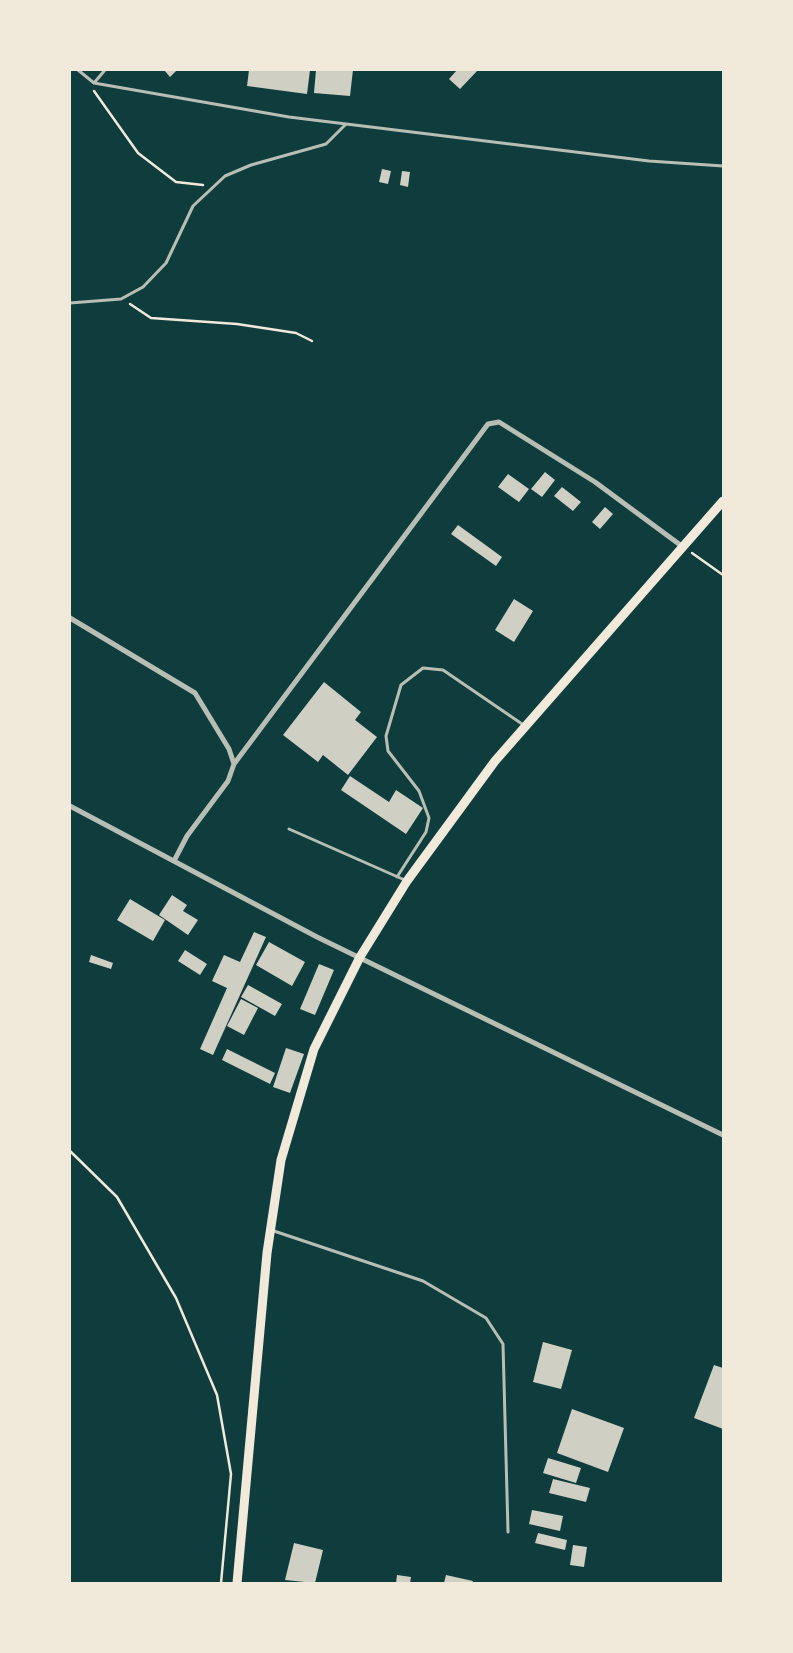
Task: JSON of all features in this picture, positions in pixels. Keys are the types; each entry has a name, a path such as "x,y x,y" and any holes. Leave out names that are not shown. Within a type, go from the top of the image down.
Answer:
{"main road":[{"path":"236,1583 270,1230 281,1160 314,1049 360,957 407,881 495,761 723,501"}],"street":[{"path":"174,861 187,836 228,781 234,764 488,424 499,422 595,482 684,547"},
{"path":"70,618 195,693 229,749 234,764"},
{"path":"70,806 360,957 723,1135"}],"lane":[{"path":"78,70 94,83 289,117 649,161 723,166"},
{"path":"94,83 105,70"},
{"path":"70,303 121,299 143,287 157,275 166,263 193,206 212,186 237,170 326,144 346,124"},
{"path":"397,876 426,832 428,818 419,791 388,751 386,736 401,685 423,668 443,670 526,726"},
{"path":"289,829 407,881"},
{"path":"270,1230 423,1282 486,1318 503,1344 508,1532"}],"path":[{"path":"94,83 94,93 138,153 176,182 212,186"},
{"path":"121,299 151,318 237,324 296,333 312,341"},
{"path":"684,547 723,575"},
{"path":"70,1151 117,1197 176,1298 217,1395 231,1474 221,1583"}],"building":[{"path":"164,70 177,70 170,77"},
{"path":"249,70 310,70 307,94 247,86"},
{"path":"316,70 353,70 350,96 314,93"},
{"path":"457,70 478,70 460,89 449,79"},
{"path":"382,169 391,171 388,184 379,182"},
{"path":"402,171 410,172 408,187 400,185"},
{"path":"545,472 555,480 542,497 531,489"},
{"path":"508,474 529,489 519,502 498,487"},
{"path":"562,487 581,502 573,511 554,496"},
{"path":"605,507 613,514 600,529 592,522"},
{"path":"458,525 502,557 496,566 451,534"},
{"path":"514,599 533,611 514,642 495,630"},
{"path":"324,682 361,712 355,720 377,737 348,775 323,755 318,762 283,735"},
{"path":"350,776 389,802 396,790 423,808 406,834 341,790"},
{"path":"172,895 187,905 183,911 198,920 188,935 159,915"},
{"path":"130,899 165,920 153,941 117,920"},
{"path":"254,932 266,937 213,1055 200,1049 227,988 212,981 224,955 240,962"},
{"path":"269,942 305,962 292,986 256,965"},
{"path":"185,950 207,964 200,975 178,961"},
{"path":"91,955 113,963 111,969 89,962"},
{"path":"319,964 334,970 315,1015 300,1009"},
{"path":"248,985 282,1004 275,1016 241,997"},
{"path":"241,999 258,1008 244,1035 227,1026"},
{"path":"286,1048 304,1054 290,1093 273,1087"},
{"path":"227,1049 275,1073 270,1084 222,1060"},
{"path":"543,1342 572,1350 561,1389 533,1382"},
{"path":"714,1365 723,1368 723,1429 694,1418"},
{"path":"572,1409 624,1428 608,1472 557,1453"},
{"path":"548,1458 581,1468 576,1483 543,1473"},
{"path":"553,1479 590,1488 586,1502 549,1493"},
{"path":"532,1510 563,1516 560,1531 529,1524"},
{"path":"538,1533 567,1540 565,1550 535,1543"},
{"path":"294,1543 323,1550 315,1583 285,1580"},
{"path":"573,1545 587,1547 584,1567 570,1565"},
{"path":"397,1575 411,1577 410,1583 396,1583"},
{"path":"446,1575 473,1581 472,1583 444,1583"}]}
